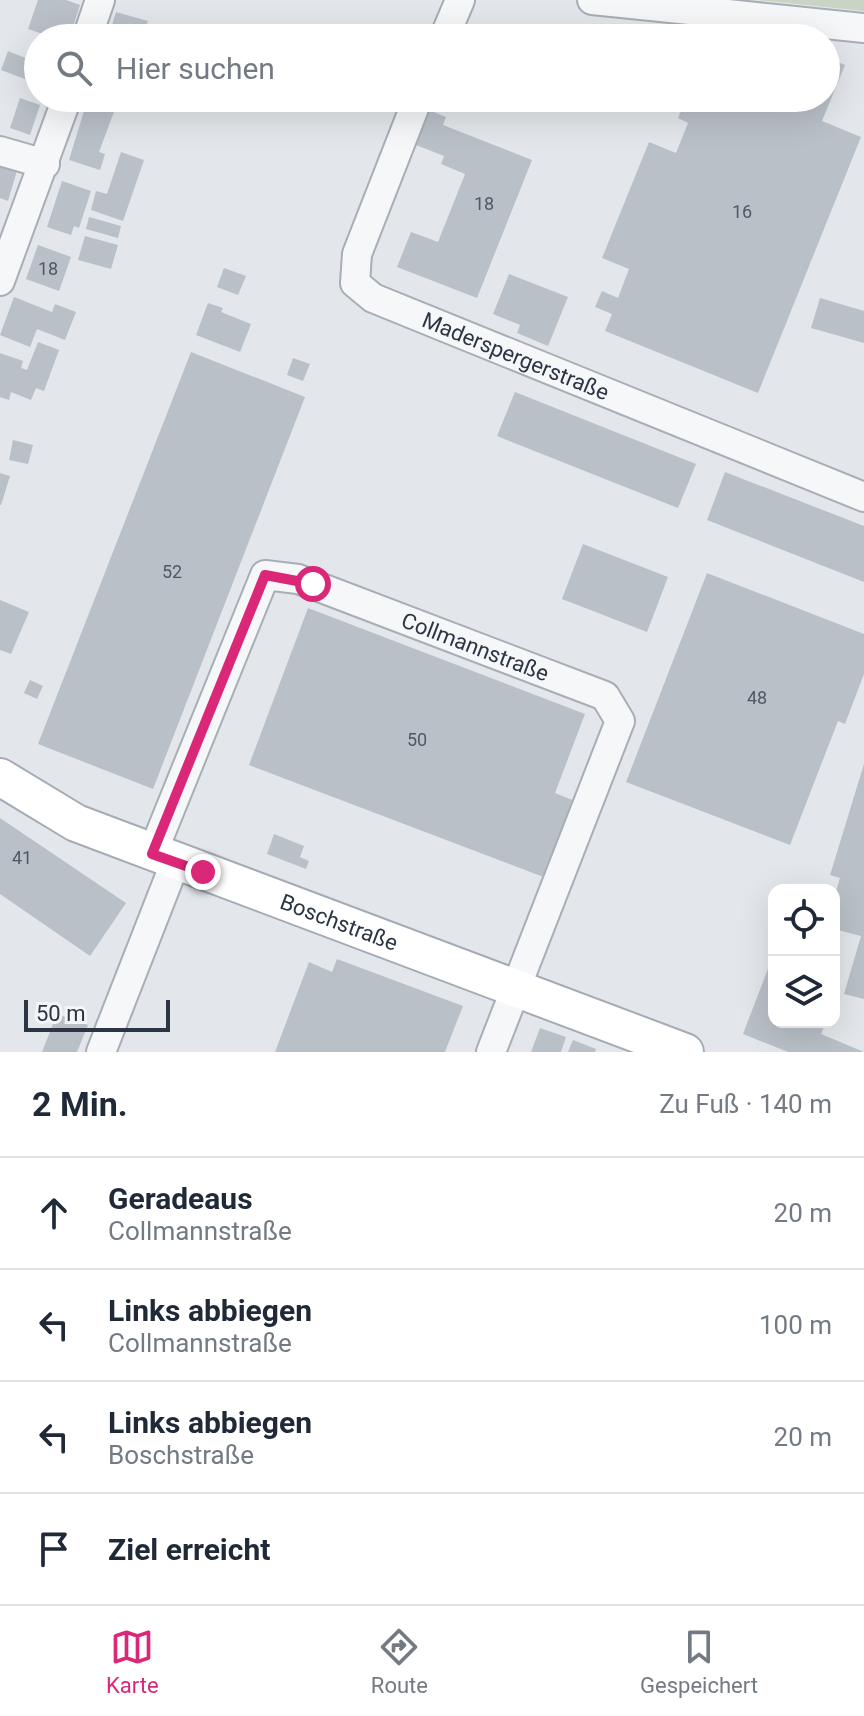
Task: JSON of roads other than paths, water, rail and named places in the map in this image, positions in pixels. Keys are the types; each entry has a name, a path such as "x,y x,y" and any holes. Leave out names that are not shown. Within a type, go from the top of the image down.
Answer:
{"main road":[{"name":"Boschstraße","path":"0,777 76,823 685,1052"}],"street":[{"path":"92,24 100,0"},
{"path":"450,24 460,0"},
{"path":"592,0 825,24"},
{"path":"840,26 864,28"},
{"path":"0,281 62,112"},
{"name":"Maderspergerstraße","path":"413,112 357,254 355,283 373,298 864,497"},
{"path":"0,151 45,164"},
{"name":"Collmannstraße","path":"164,858 265,575 298,579 605,696 620,721 491,1052"},
{"path":"101,1052 164,858"}]}
